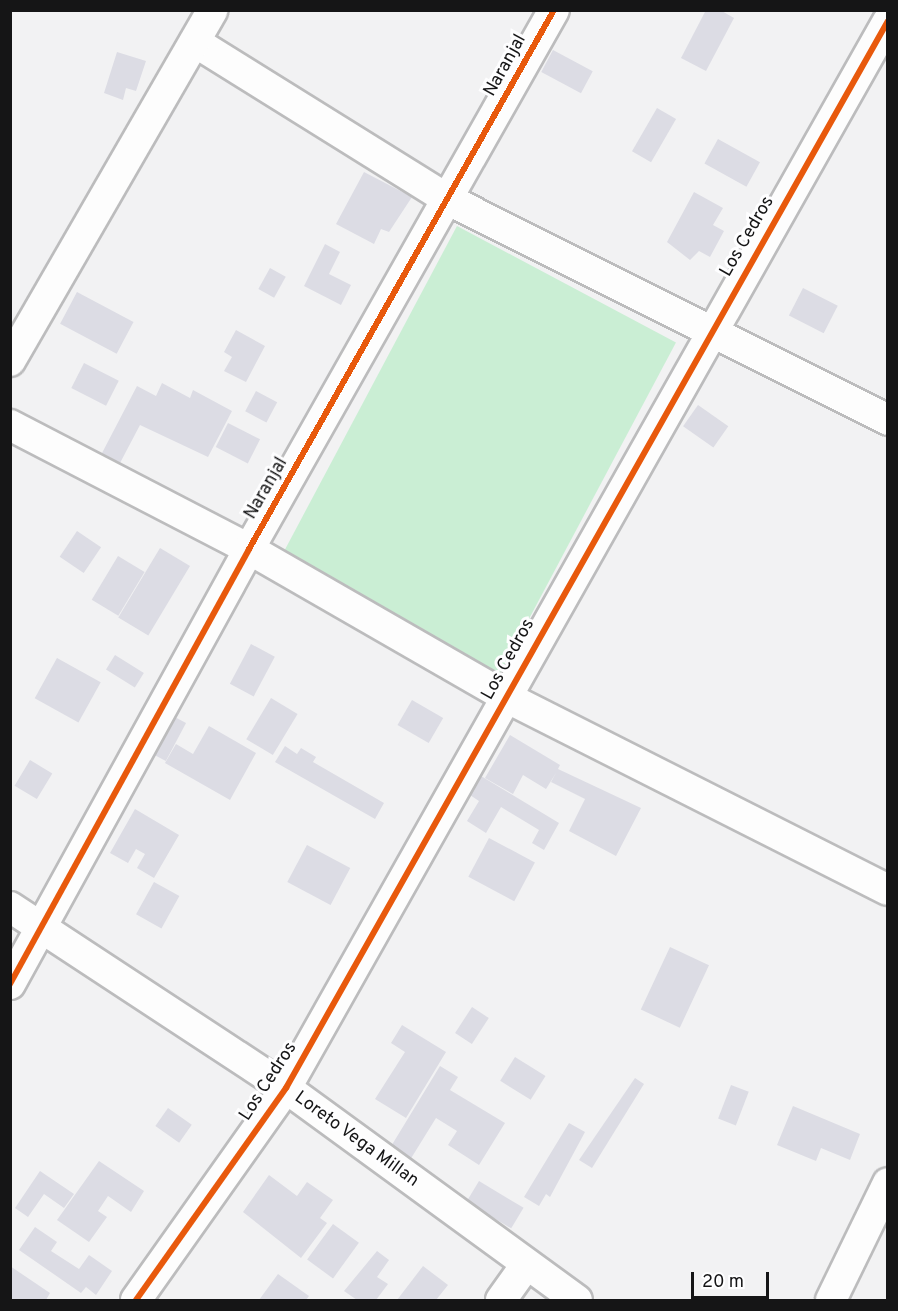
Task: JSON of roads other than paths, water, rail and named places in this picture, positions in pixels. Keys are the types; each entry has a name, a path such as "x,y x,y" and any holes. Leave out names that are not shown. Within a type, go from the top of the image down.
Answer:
{"street":[{"path":"10,361 213,10"},
{"name":"Naranjal","path":"10,984 42,931 249,549 449,200 554,10"},
{"name":"Los Cedros","path":"136,1300 286,1088 888,21"},
{"path":"195,42 449,200 888,420"},
{"path":"10,425 249,549 506,697 888,890"},
{"name":"Loreto Vega Millan","path":"10,907 42,931 286,1088 577,1300"},
{"path":"831,1300 888,1183"},
{"path":"501,1300 526,1265"}]}
